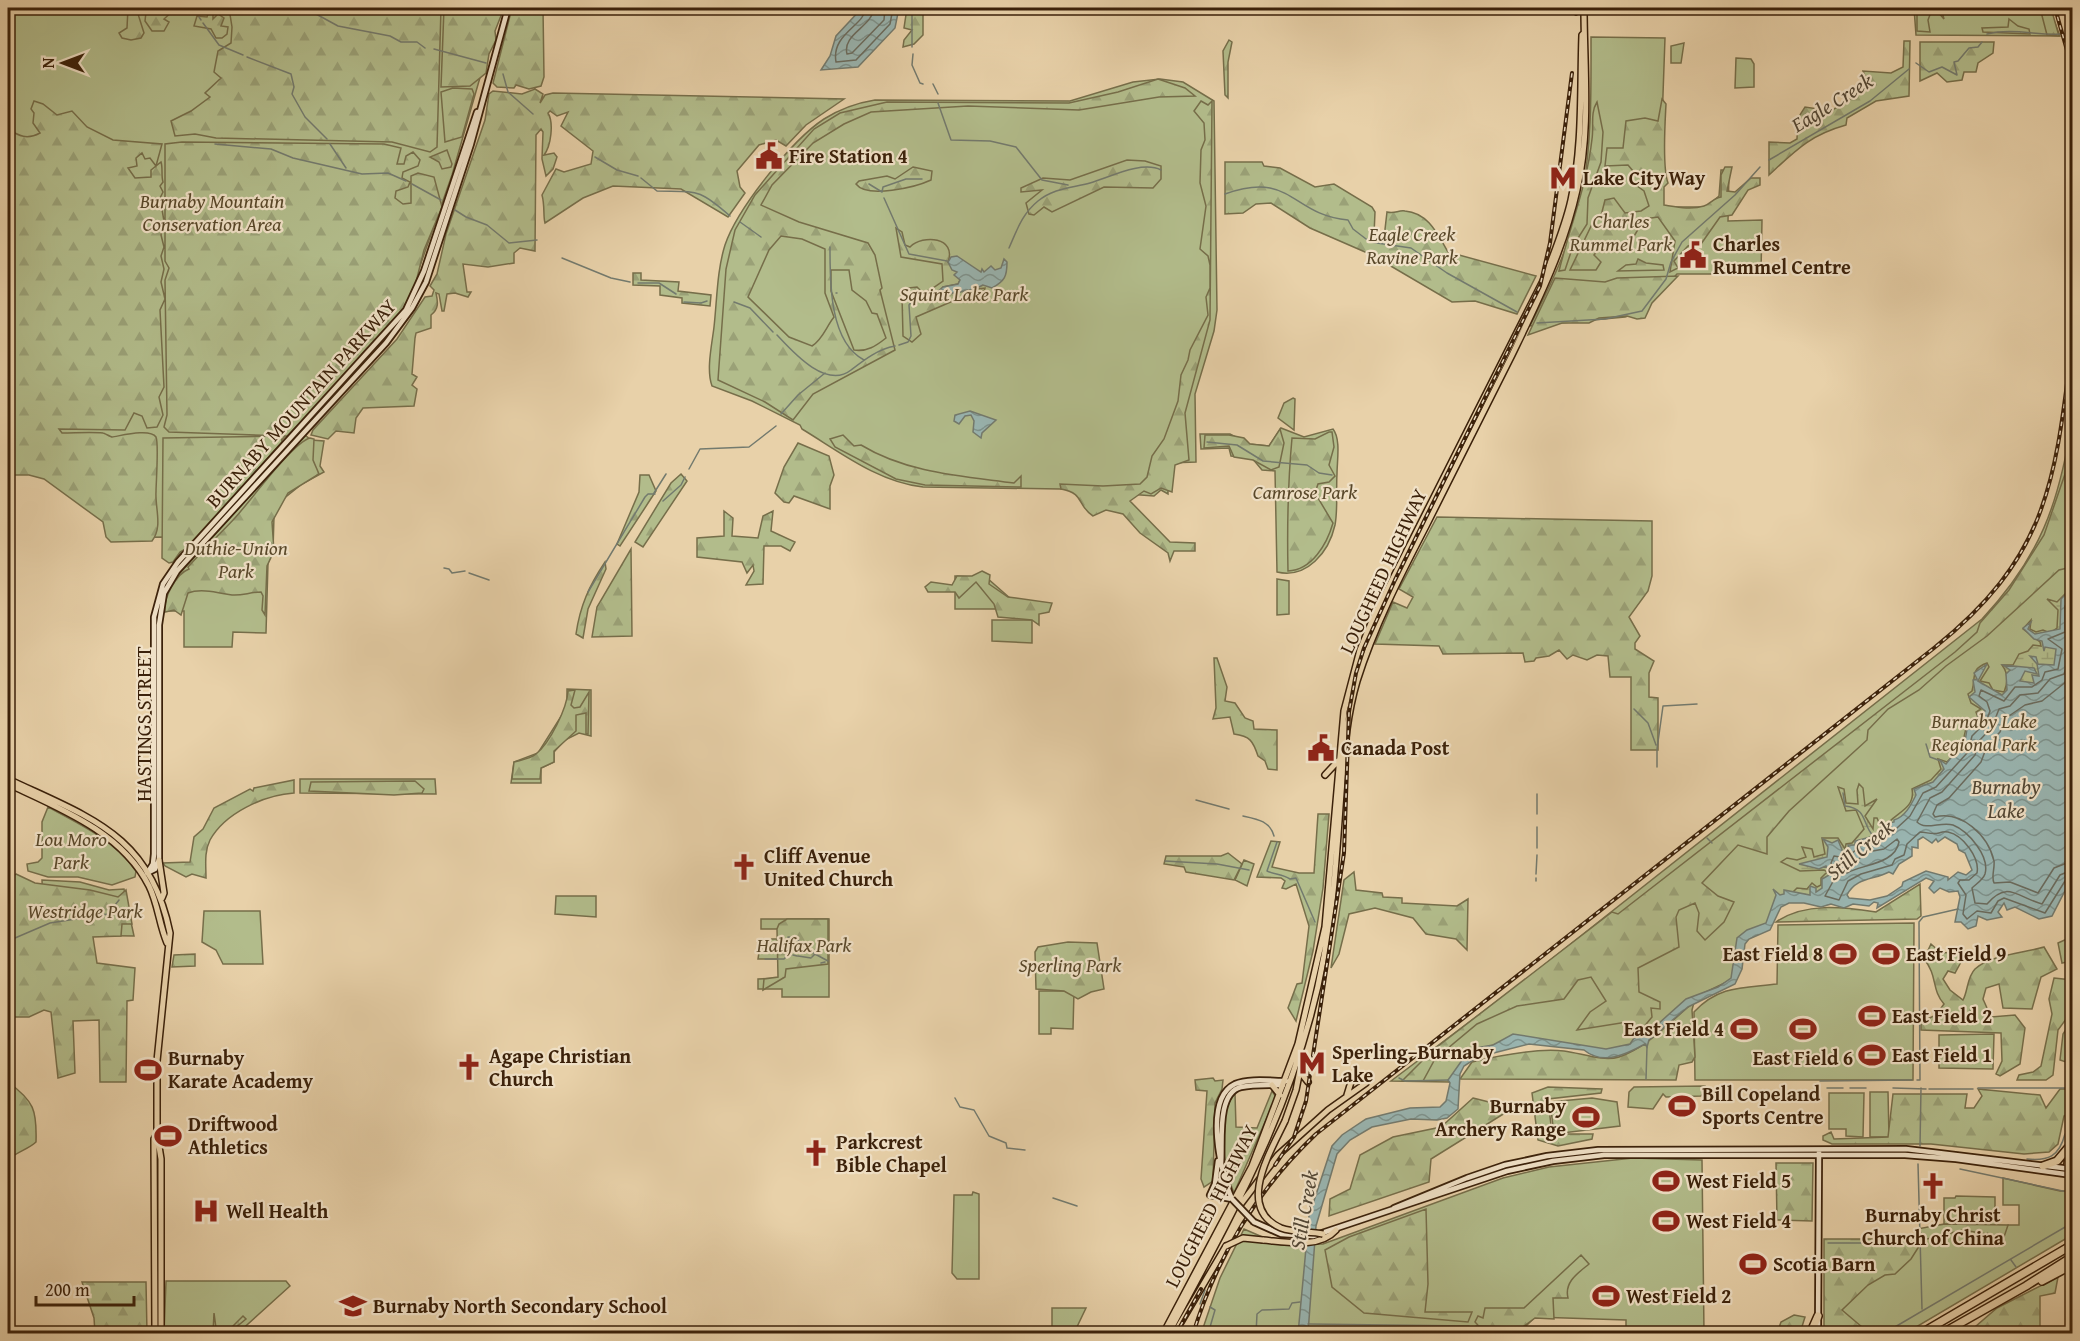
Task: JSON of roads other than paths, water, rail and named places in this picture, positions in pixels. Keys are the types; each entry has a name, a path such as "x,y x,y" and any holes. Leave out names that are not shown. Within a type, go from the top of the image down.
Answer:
{"highway":[{"path":"2043,1166 2057,1161 2073,1137"},
{"path":"2069,1146 2071,1172"},
{"path":"1920,1334 2073,1245"},
{"path":"1941,1334 2026,1287 2073,1257"},
{"path":"2026,1287 2073,1265"},
{"path":"1810,1334 1818,1316"}],"main road":[{"name":"BURNABY MOUNTAIN PARKWAY","path":"157,600 173,571 396,330 412,308 432,263 471,144 508,8"},
{"name":"LOUGHEED HIGHWAY","path":"1168,1334 1255,1170 1303,1048 1325,954 1333,895 1347,728 1357,682 1385,609 1548,284 1557,259 1581,170 1585,130 1584,8"},
{"name":"LOUGHEED HIGHWAY","path":"1163,1334 1237,1196 1288,1083 1322,945 1330,880 1338,761 1351,680 1370,625 1544,279 1560,237 1571,202 1578,155 1582,35 1584,33"},
{"path":"1574,129 1577,123 1581,74"},
{"name":"HASTINGS STREET","path":"159,860 159,616 164,593 173,571"},
{"name":"HASTINGS STREET","path":"146,874 154,860 154,624 157,600"},
{"path":"1325,775 1338,761"},
{"path":"8,779 110,831 134,852 162,898 170,933 156,1061 157,1134 161,1159 161,1334"},
{"path":"8,784 72,816 110,840 146,874 159,909 167,945"},
{"path":"146,874 154,869 159,860"},
{"path":"159,860 164,893 162,898"},
{"path":"1303,1048 1301,1071 1258,1188 1261,1207 1269,1219 1282,1228 1323,1234"},
{"path":"1301,1071 1308,1082"},
{"path":"1229,1221 1270,1164 1347,1095 1366,1083 1367,1078"},
{"path":"1230,1198 1210,1195 1215,1184 1218,1158 1218,1110 1222,1097 1232,1089 1249,1082 1288,1083"},
{"path":"1221,1166 1223,1112 1232,1089 1288,1083"},
{"path":"1347,1095 1351,1083"},
{"path":"1272,1085 1278,1090 1280,1097"},
{"path":"155,1334 154,1139 157,1134"},
{"path":"1218,1158 1230,1198 1248,1218 1268,1230 1295,1237 1336,1230 1507,1171 1581,1157 1819,1152 1923,1153 2043,1166 2071,1172"},
{"path":"1818,1334 1819,1152"},
{"path":"1923,1153 2071,1172"},
{"path":"1174,1334 1226,1246 1243,1238 1308,1242 1330,1236 1336,1230"}],"water":[{"path":"862,8 899,8 895,28 858,67 821,70 830,56 836,36"},
{"path":"957,256 981,272 982,269 984,272 991,266 995,270 1001,268 1004,259 1007,262 1006,275 992,288 983,285 967,291 934,295 943,287 958,284 960,280 954,275 957,272 952,270 948,262 951,257"},
{"path":"970,411 996,420 982,433 981,438 973,432 974,421 971,415 965,416 959,424 954,421 955,415"},
{"name":"Burnaby Lake","path":"2072,588 2072,877 2052,916 2039,919 2015,907 2007,910 2004,903 1998,912 2002,917 1987,920 1978,916 1976,926 1968,929 1961,922 1955,922 1960,897 1958,891 1949,892 1940,888 1934,893 1929,888 1934,881 1926,878 1877,908 1878,903 1874,902 1869,906 1853,904 1844,908 1831,904 1821,907 1804,903 1789,903 1781,907 1770,930 1749,939 1745,944 1742,969 1735,984 1688,1007 1649,1040 1647,1047 1645,1044 1623,1055 1607,1058 1591,1055 1584,1050 1529,1044 1478,1057 1464,1066 1460,1074 1458,1109 1447,1118 1411,1119 1372,1127 1350,1140 1337,1154 1316,1226 1308,1333 1298,1334 1309,1216 1332,1146 1342,1135 1366,1119 1410,1108 1440,1107 1446,1101 1450,1083 1448,1080 1470,1049 1493,1045 1513,1034 1606,1049 1630,1044 1634,1038 1649,1032 1686,999 1718,987 1731,978 1737,938 1747,930 1766,923 1776,895 1773,889 1780,895 1784,894 1784,890 1810,895 1810,886 1816,888 1816,892 1822,888 1822,879 1831,874 1826,866 1819,869 1799,864 1827,857 1828,847 1823,839 1832,843 1838,840 1843,852 1849,849 1848,845 1855,845 1855,841 1882,834 1881,828 1885,830 1891,827 1889,823 1894,822 1907,810 1916,795 1914,789 1933,782 1944,769 1940,760 1946,764 1958,749 1964,748 1967,729 1973,729 1983,716 1978,716 1978,713 1985,711 1969,697 1975,692 1973,680 1977,679 1974,673 1987,664 1978,681 2002,695 2007,690 2006,674 2010,670 2003,665 2034,668 2037,674 2025,671 2020,681 2034,683 2032,675 2039,676 2037,664 2030,656 2036,657 2038,664 2054,665 2056,649 2045,647 2044,651 2042,641 2034,639 2023,628 2031,622 2028,629 2035,634 2060,629 2061,599","holes":["1923,837 1932,843 1936,839 1938,842 1945,837 1957,844 1959,850 1965,853 1972,870 1966,875 1958,872 1948,880 1948,877 1926,871 1903,882 1902,886 1887,896 1870,900 1849,898 1847,895 1860,882 1889,872 1893,874 1899,864 1912,856 1912,847 1918,848 1918,840"]}],"waterway":[{"path":"305,8 338,26 390,36 401,42 417,42 425,48"},
{"path":"912,8 912,47"},
{"path":"203,23 219,45 243,55"},
{"name":"Eagle Creek","path":"1987,34 1998,32 2072,33"},
{"name":"Eagle Creek","path":"1916,63 1929,72 1942,67 1957,75 1954,62 1958,61 1969,48 1978,47 1982,42"},
{"path":"434,49 486,63"},
{"path":"913,54 912,65 920,83 923,84"},
{"path":"247,57 291,74 294,87 292,94 305,117 327,139"},
{"name":"Eagle Creek","path":"1769,160 1870,101 1909,69"},
{"path":"503,74 508,92 533,114"},
{"path":"933,84 938,94"},
{"path":"938,103 951,140 990,141 1016,147 1042,180 1068,185"},
{"path":"215,144 271,149 293,158 362,174 388,173 406,181"},
{"path":"330,144 346,168"},
{"path":"595,157 617,170 638,176"},
{"name":"Eagle Creek","path":"1009,248 1028,211 1050,193 1135,168 1153,167 1161,170"},
{"name":"Eagle Creek","path":"1537,323 1605,319 1642,311 1666,279 1671,262 1682,242 1735,195 1760,167"},
{"path":"641,178 657,191 697,193 711,200 730,216"},
{"path":"869,184 882,192 883,187 906,179 922,179"},
{"path":"412,184 441,200"},
{"name":"Eagle Creek","path":"1225,194 1247,188 1264,187 1278,190 1314,210 1348,220 1353,229 1370,242 1411,248 1447,273 1517,312"},
{"path":"884,198 909,254 947,261"},
{"path":"455,210 487,225 509,243 537,240"},
{"path":"740,222 761,237"},
{"path":"830,247 830,276 838,325 844,340 852,351 864,360"},
{"path":"562,258 611,278 630,282"},
{"path":"638,283 659,283 676,294"},
{"name":"Eagle Creek","path":"920,295 934,295"},
{"name":"Eagle Creek","path":"899,345 908,342 911,336 909,305 916,296"},
{"path":"684,302 707,301"},
{"path":"734,302 750,308 773,332"},
{"name":"Eagle Creek","path":"777,335 810,366 831,375 841,375 877,352 895,346"},
{"name":"Eagle Creek","path":"781,414 798,395 825,373"},
{"name":"Eagle Creek","path":"689,469 700,449 749,447 776,426"},
{"path":"1207,442 1237,445 1263,461 1307,465 1319,473 1332,475"},
{"path":"654,493 666,474"},
{"name":"Eagle Creek","path":"663,501 681,485 685,477"},
{"name":"Eagle Creek","path":"588,592 645,497 648,494 655,494"},
{"name":"Eagle Creek","path":"444,568 449,569 452,573 465,571"},
{"name":"Eagle Creek","path":"469,573 489,580"},
{"path":"1657,749 1663,706 1697,704"},
{"path":"1634,709 1648,723 1656,745"},
{"path":"1926,744 1930,757 1941,761"},
{"path":"1657,749 1657,767"},
{"name":"Still Creek","path":"1843,793 1845,806 1858,810 1874,837"},
{"path":"1537,794 1537,814"},
{"path":"1196,800 1229,809"},
{"path":"1243,816 1266,824 1274,836"},
{"path":"1537,827 1537,848"},
{"path":"1707,838 1712,843"},
{"path":"1277,842 1267,871 1290,879 1296,878 1315,922"},
{"path":"1536,874 1537,855"},
{"path":"1165,861 1217,864 1249,870"},
{"path":"8,941 50,923 108,914 119,900"},
{"path":"1917,1080 1920,1080 1919,922 1923,917 1958,909"},
{"path":"789,937 799,941"},
{"path":"801,942 815,954"},
{"path":"812,957 815,954 828,961"},
{"path":"793,955 797,956"},
{"path":"765,959 784,959 787,956"},
{"path":"798,956 811,958"},
{"path":"821,963 825,962"},
{"path":"1646,1079 1647,1047"},
{"path":"1399,1078 1405,1081 1448,1080"},
{"path":"1820,1081 1912,1080"},
{"path":"1827,1088 1843,1088"},
{"path":"1850,1088 1866,1088"},
{"path":"1893,1088 1926,1089"},
{"path":"1920,1146 1921,1088"},
{"path":"1978,1088 2072,1088"},
{"path":"1929,1089 1973,1089"},
{"path":"955,1098 960,1107 974,1110 989,1136 1006,1143 1007,1148 1025,1150"},
{"path":"2027,1159 2052,1156 2063,1142 2065,1134"},
{"path":"1918,1164 1922,1309"},
{"path":"1960,1169 2072,1193"},
{"path":"1053,1198 1077,1206"},
{"path":"1883,1334 2072,1223"},
{"path":"1828,1243 1917,1243"},
{"path":"2011,1260 2016,1267"},
{"path":"1200,1304 1205,1290"},
{"path":"1256,1334 1257,1314 1262,1310 1289,1309 1292,1303 1300,1302"},
{"path":"1208,1334 1215,1310 1210,1307"},
{"path":"1308,1324 1469,1326"},
{"path":"1476,1326 1518,1327 1518,1334"}],"railway":[{"path":"1576,8 1576,14"},
{"path":"2055,8 2072,68"},
{"path":"1275,1165 1294,1137 1306,1101 1344,853 1349,712 1356,673 1364,648 1395,580 1540,286 1550,243 1572,73"},
{"path":"2068,352 2070,319"},
{"path":"1193,1334 1214,1278 1241,1226 1275,1178 1316,1134 1934,648 1972,614 2002,581 2024,548 2040,513 2051,476 2072,344"},
{"path":"1176,1334 1201,1289"}],"place":[{"name":"Fire Station 4","path":"769,156"},
{"name":"Lake City Way","path":"1563,178"},
{"name":"Charles Rummel Centre","path":"1693,255"},
{"name":"Canada Post","path":"1321,748"},
{"name":"Cliff Avenue United Church","path":"744,867"},
{"name":"East Field 8","path":"1843,954"},
{"name":"East Field 9","path":"1886,954"},
{"name":"East Field 2","path":"1872,1016"},
{"name":"East Field 4","path":"1744,1029"},
{"name":"East Field 6","path":"1803,1029"},
{"name":"East Field 1","path":"1872,1055"},
{"name":"Sperling–Burnaby Lake","path":"1312,1063"},
{"name":"Agape Christian Church","path":"469,1067"},
{"name":"Burnaby Karate Academy","path":"148,1070"},
{"name":"Bill Copeland Sports Centre","path":"1682,1106"},
{"name":"Burnaby Archery Range","path":"1586,1117"},
{"name":"Driftwood Athletics","path":"168,1136"},
{"name":"Parkcrest Bible Chapel","path":"816,1153"},
{"name":"West Field 5","path":"1666,1181"},
{"name":"Burnaby Christ Church of China","path":"1933,1186"},
{"name":"Well Health","path":"206,1211"},
{"name":"West Field 4","path":"1666,1221"},
{"name":"Scotia Barn","path":"1753,1264"},
{"name":"West Field 2","path":"1606,1296"},
{"name":"Burnaby North Secondary School","path":"353,1306"}],"park label":[{"name":"Burnaby Mountain Conservation Area","path":"212,212"},
{"name":"Charles Rummel Park","path":"1621,232"},
{"name":"Eagle Creek Ravine Park","path":"1412,246"},
{"name":"Squint Lake Park","path":"964,294"},
{"name":"Camrose Park","path":"1305,492"},
{"name":"Duthie-Union Park","path":"236,560"},
{"name":"Burnaby Lake Regional Park","path":"1984,732"},
{"name":"Lou Moro Park","path":"71,850"},
{"name":"Westridge Park","path":"85,911"},
{"name":"Halifax Park","path":"804,945"},
{"name":"Sperling Park","path":"1070,965"}]}
